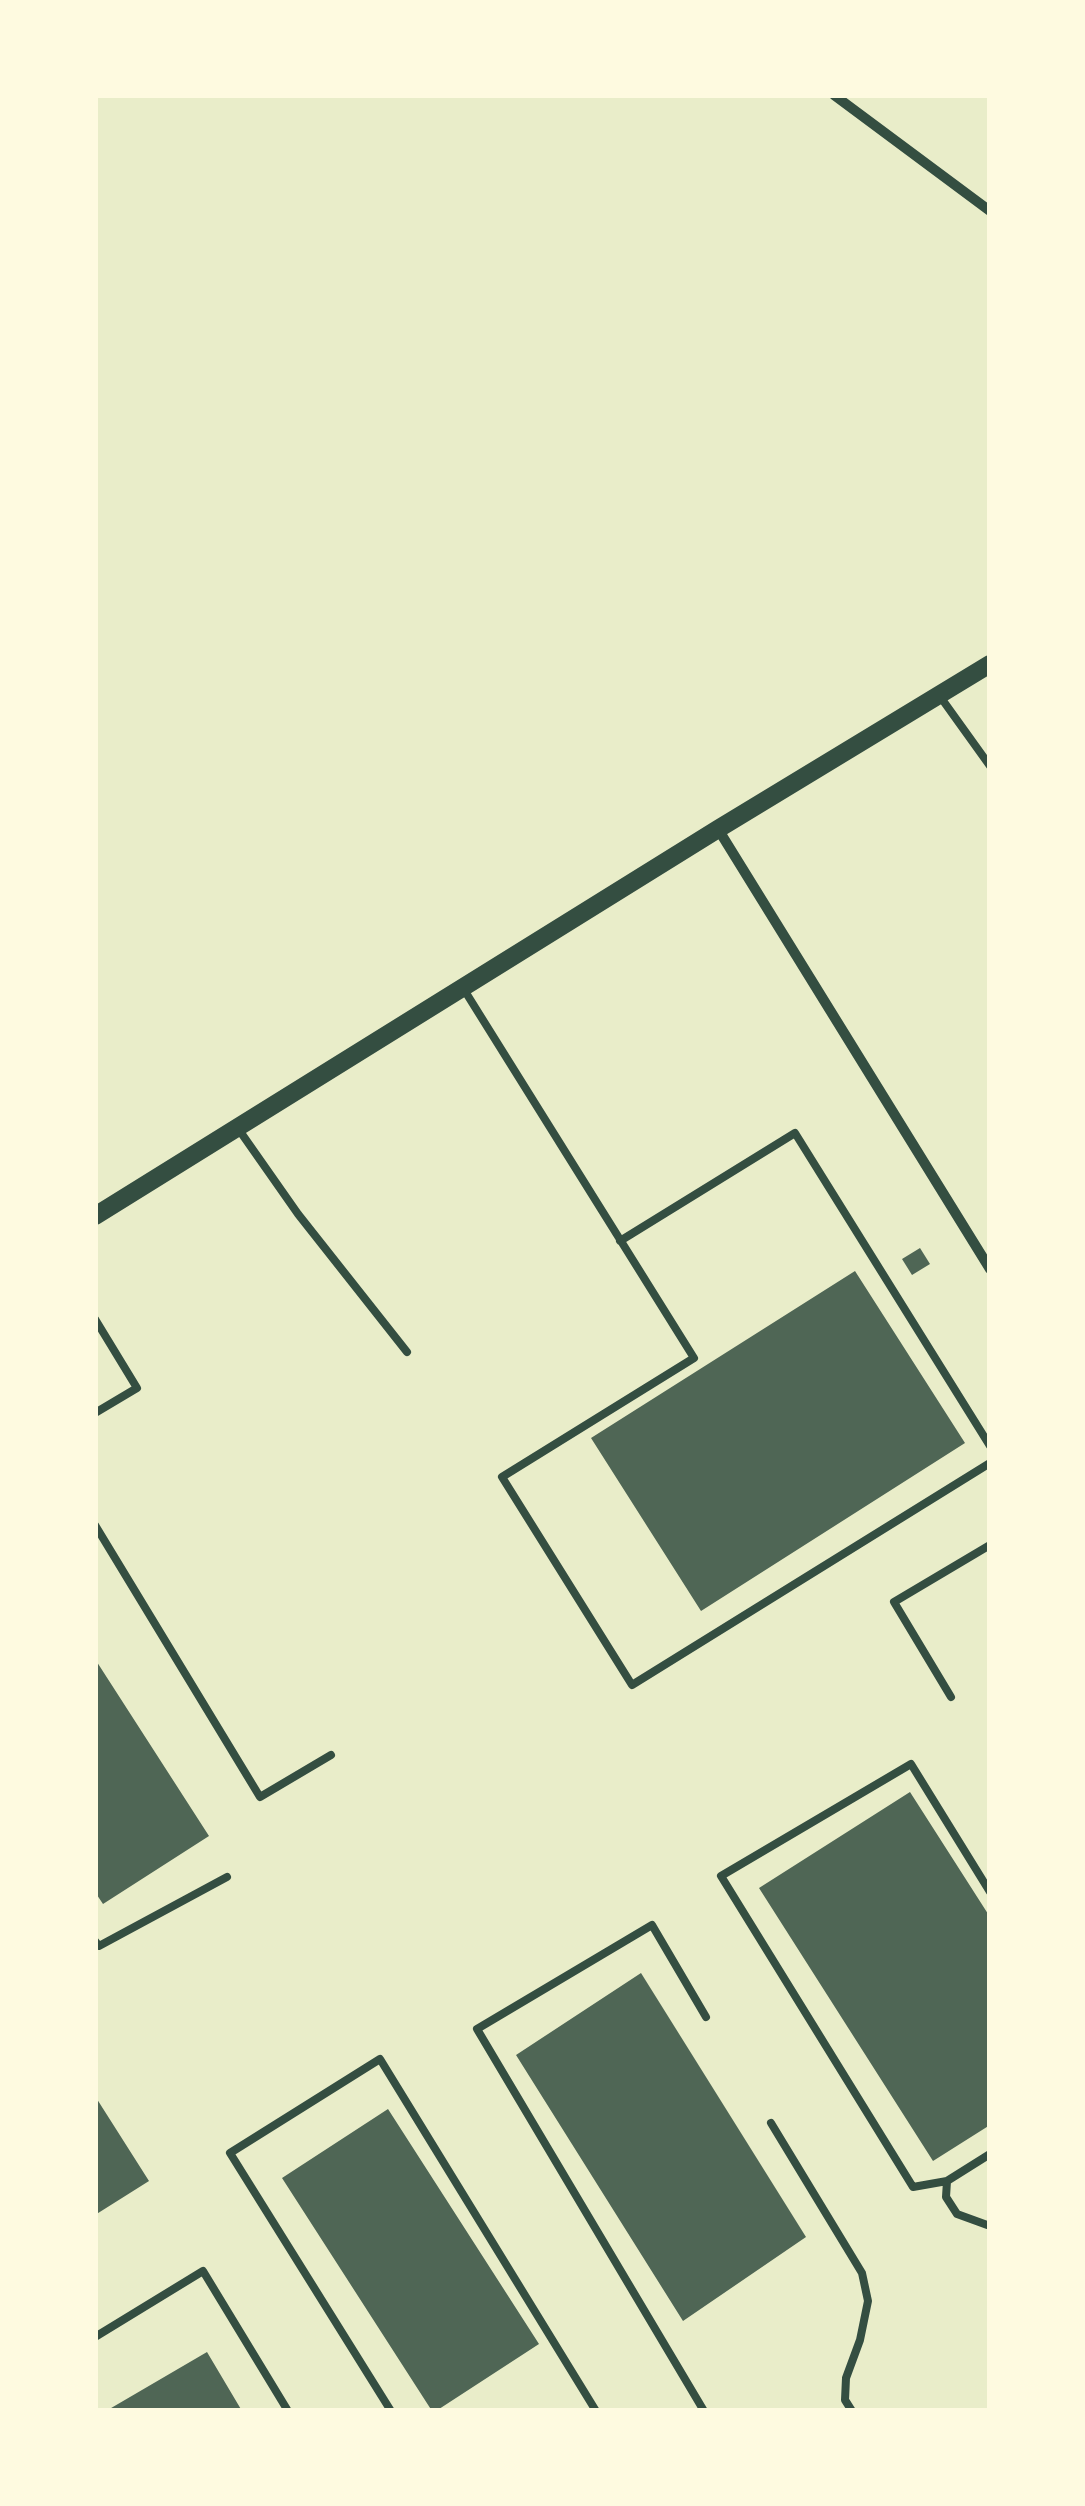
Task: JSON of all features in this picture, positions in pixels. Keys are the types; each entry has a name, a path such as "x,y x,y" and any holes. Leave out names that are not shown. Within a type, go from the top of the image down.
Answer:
{"street":[{"path":"834,95 990,211"},
{"path":"95,1216 990,664"},
{"path":"718,830 990,1269"}],"lane":[{"path":"938,695 990,766"},
{"path":"462,988 694,1358 502,1476 632,1685 990,1464"},
{"path":"238,1128 298,1214 407,1352"},
{"path":"620,1241 795,1133 990,1446"},
{"path":"95,1319 137,1388 95,1414"},
{"path":"95,1526 260,1797 331,1754"},
{"path":"950,1697 894,1602 990,1545"},
{"path":"990,1892 911,1764 722,1876 913,2187 947,2181 990,2154"},
{"path":"95,1941 99,1946 227,1877"},
{"path":"704,2411 477,2029 652,1925 706,2017"},
{"path":"390,2411 230,2153 380,2059 596,2411"},
{"path":"771,2123 862,2274 868,2301 860,2340 846,2378 845,2400 852,2411"},
{"path":"947,2181 946,2197 957,2214 990,2226"},
{"path":"95,2337 203,2271 288,2411"}],"building":[{"path":"920,1248 930,1264 912,1275 902,1259"},
{"path":"855,1271 965,1443 701,1611 591,1438"},
{"path":"95,1659 209,1836 103,1904 95,1892"},
{"path":"910,1792 990,1917 990,2125 933,2161 759,1888"},
{"path":"641,1973 806,2237 683,2321 516,2055"},
{"path":"95,2096 149,2181 95,2215"},
{"path":"388,2109 539,2344 436,2411 432,2411 282,2178"},
{"path":"207,2352 242,2411 106,2411"}]}
